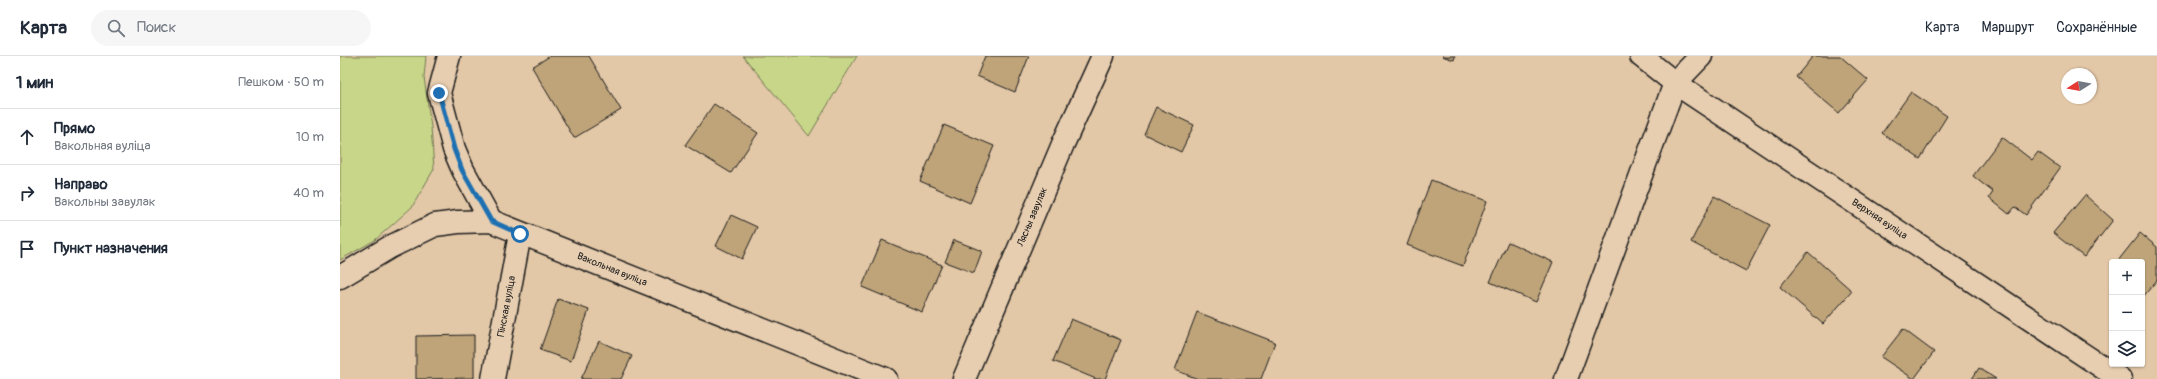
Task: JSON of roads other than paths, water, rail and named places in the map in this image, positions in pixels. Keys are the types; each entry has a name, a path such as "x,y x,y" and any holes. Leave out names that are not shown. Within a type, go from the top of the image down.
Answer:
{"street":[{"path":"449,56 439,93 454,149 462,170 491,221"},
{"name":"Лясны завулак","path":"964,379 1063,144 1102,56"},
{"name":"Верхняя вуліца","path":"1641,56 1674,83 2120,379"},
{"path":"1566,379 1674,83 1701,56"},
{"name":"Вакольная вуліца","path":"340,277 390,247 435,225 458,222 491,221 520,234 886,379"},
{"name":"Пінская вуліца","path":"493,379 520,234"}]}
